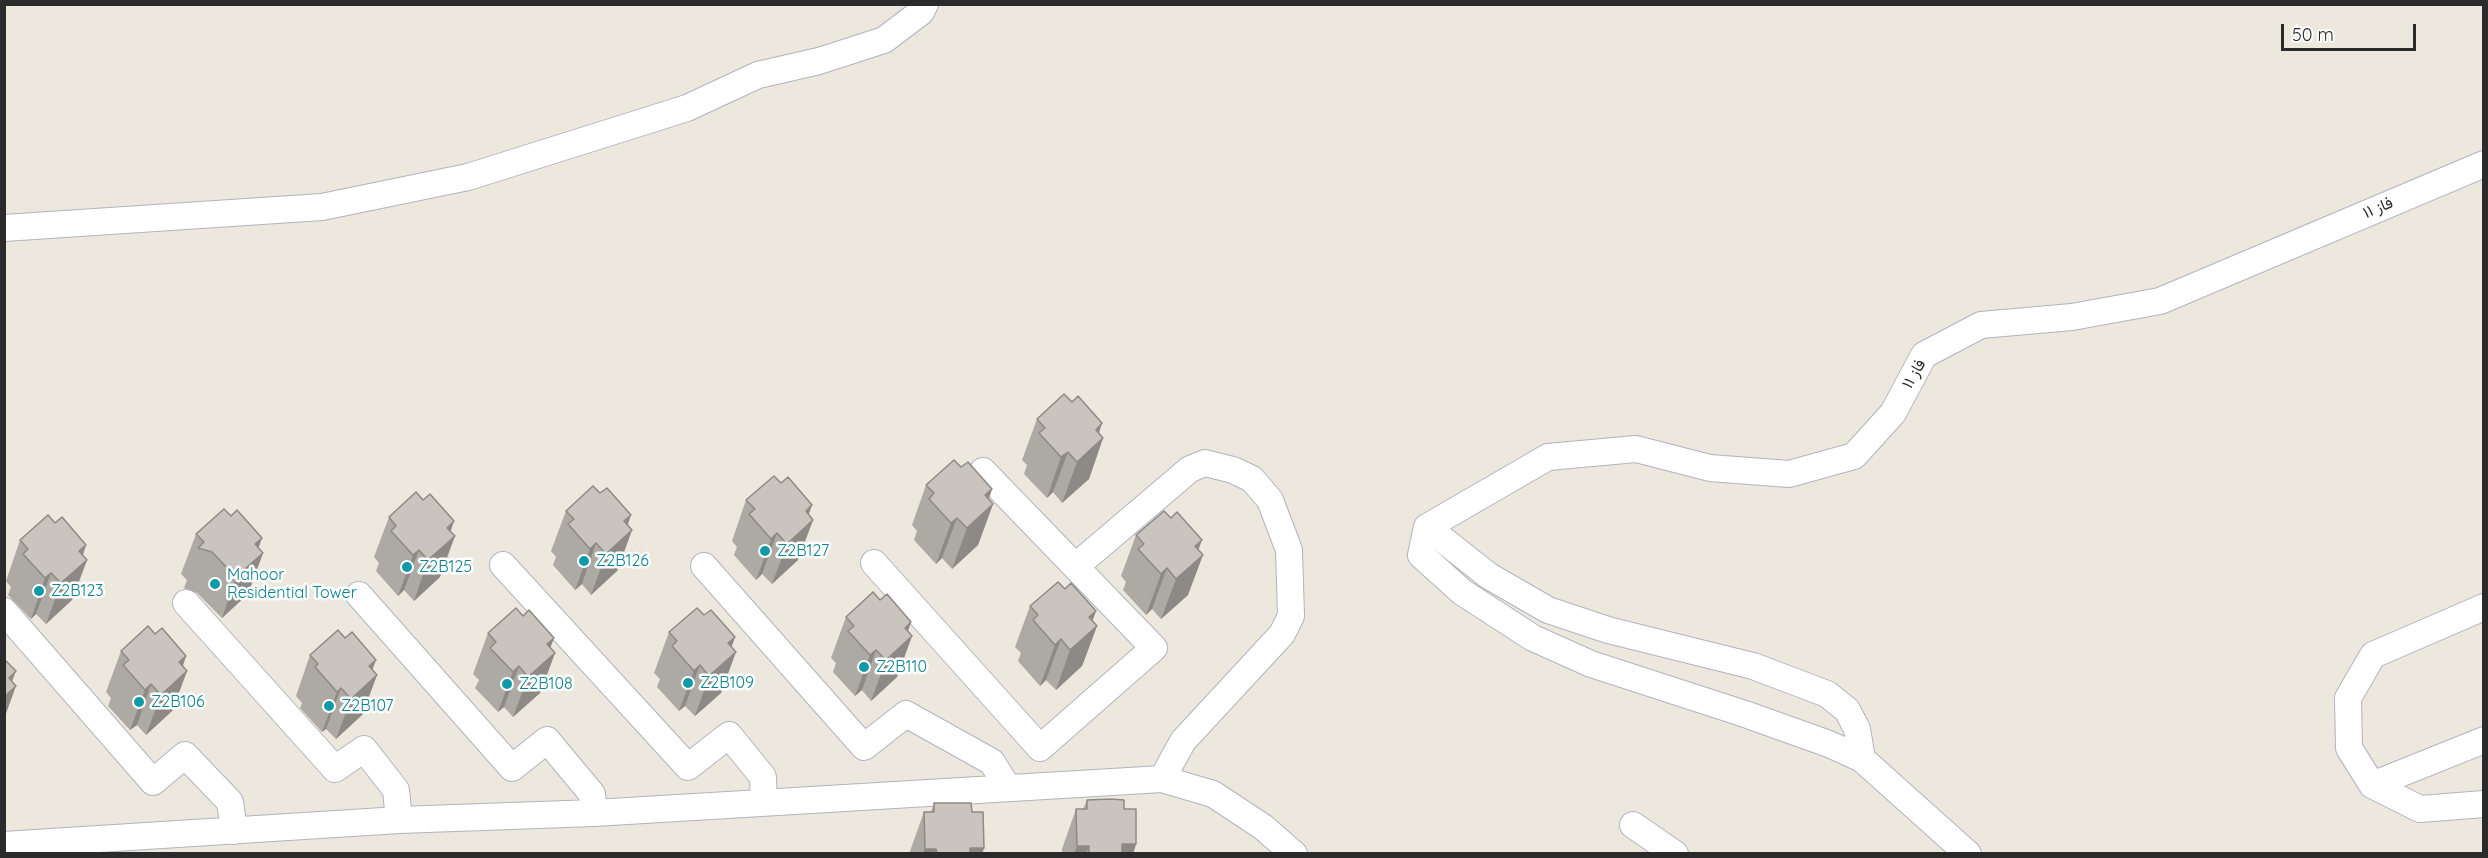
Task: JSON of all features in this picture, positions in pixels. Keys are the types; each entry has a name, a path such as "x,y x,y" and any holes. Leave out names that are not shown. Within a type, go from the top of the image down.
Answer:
{"street":[{"path":"4,228 322,207 468,177 687,108 758,75 819,61 884,40 921,12 925,4"},
{"name":"فاز ۱۱","path":"1427,527 1548,457 1636,449 1710,468 1789,474 1854,456 1893,414 1924,355 1981,325 2072,317 2160,301 2484,164"},
{"path":"1076,566 1190,469 1205,463 1233,470 1252,479 1270,500 1289,550 1291,616 1282,634 1183,741 1162,779"},
{"path":"874,563 1040,748 1154,648 983,471"},
{"path":"1862,759 1857,729 1847,710 1827,694 1753,666 1608,630 1548,610 1489,576 1427,527 1421,555 1462,592 1533,638 1591,664 1745,714 1829,744 1862,759 1968,854"},
{"path":"503,565 688,767 729,735 763,777 764,803"},
{"path":"704,566 864,747 906,714 992,762 1008,789"},
{"path":"360,595 512,768 547,740 592,794 594,813"},
{"path":"186,603 335,769 364,749 396,790 399,820"},
{"path":"2484,607 2373,655 2348,698 2349,748 2372,785 2420,809 2484,804"},
{"path":"4,611 153,782 185,755 230,802 234,831"},
{"path":"2372,785 2484,740"},
{"path":"5,842 399,820 594,813 1162,779 1213,794 1263,827 1294,854"},
{"path":"1633,825 1675,854"}],"building":[{"path":"1064,394 1072,402 1078,396 1102,423 1096,430 1103,438 1077,462 1068,452 1061,457 1039,433 1045,428 1037,419"},
{"path":"954,460 961,467 968,462 992,489 985,495 993,504 967,528 957,518 951,523 929,499 934,493 926,485"},
{"path":"774,476 781,483 788,477 812,505 806,511 813,520 787,544 777,533 771,539 749,514 755,509 746,500"},
{"path":"593,486 600,493 607,488 631,515 624,521 632,530 606,554 596,543 590,549 568,524 574,519 566,511"},
{"path":"416,492 423,500 430,494 454,521 447,528 455,536 428,560 419,550 413,555 391,531 396,526 389,517"},
{"path":"224,509 231,516 237,510 262,538 255,544 263,553 236,577 212,552 198,548 204,542 196,534"},
{"path":"1164,511 1171,518 1177,512 1202,540 1195,546 1203,555 1176,579 1167,568 1161,574 1138,549 1144,544 1136,535"},
{"path":"48,515 55,523 62,517 86,545 79,551 87,560 61,583 51,573 45,578 23,554 28,549 20,540"},
{"path":"1058,582 1065,589 1071,583 1096,611 1089,617 1097,626 1070,650 1061,639 1055,645 1033,620 1038,615 1030,606"},
{"path":"873,592 880,600 887,594 911,622 905,628 912,636 886,660 876,650 870,655 848,631 854,626 846,617"},
{"path":"516,608 523,616 529,610 554,638 547,644 555,653 528,677 519,666 513,672 490,648 496,642 488,633"},
{"path":"697,608 704,615 711,610 735,637 728,643 736,652 709,676 700,665 694,671 672,646 677,641 669,632"},
{"path":"148,626 155,634 162,628 186,656 179,662 187,671 161,695 151,684 145,690 123,665 129,660 121,651"},
{"path":"338,630 345,638 352,632 376,660 369,666 377,675 351,699 341,688 337,692 315,667 318,664 310,655"},
{"path":"4,659 16,671 9,678 16,686 4,697"},
{"path":"1087,800 1124,800 1124,809 1136,809 1136,844 1122,844 1122,853 1089,854 1089,846 1077,846 1076,809 1087,809"},
{"path":"934,803 971,803 972,812 983,812 984,848 970,848 970,854 937,854 936,849 925,849 924,812 934,812"}],"place":[{"name":"Z2B127","path":"765,551"},
{"name":"Z2B126","path":"584,561"},
{"name":"Z2B125","path":"407,567"},
{"name":"Mahoor Residential Tower","path":"215,584"},
{"name":"Z2B123","path":"39,591"},
{"name":"Z2B110","path":"864,667"},
{"name":"Z2B109","path":"688,683"},
{"name":"Z2B108","path":"507,684"},
{"name":"Z2B106","path":"139,702"},
{"name":"Z2B107","path":"329,706"}]}
